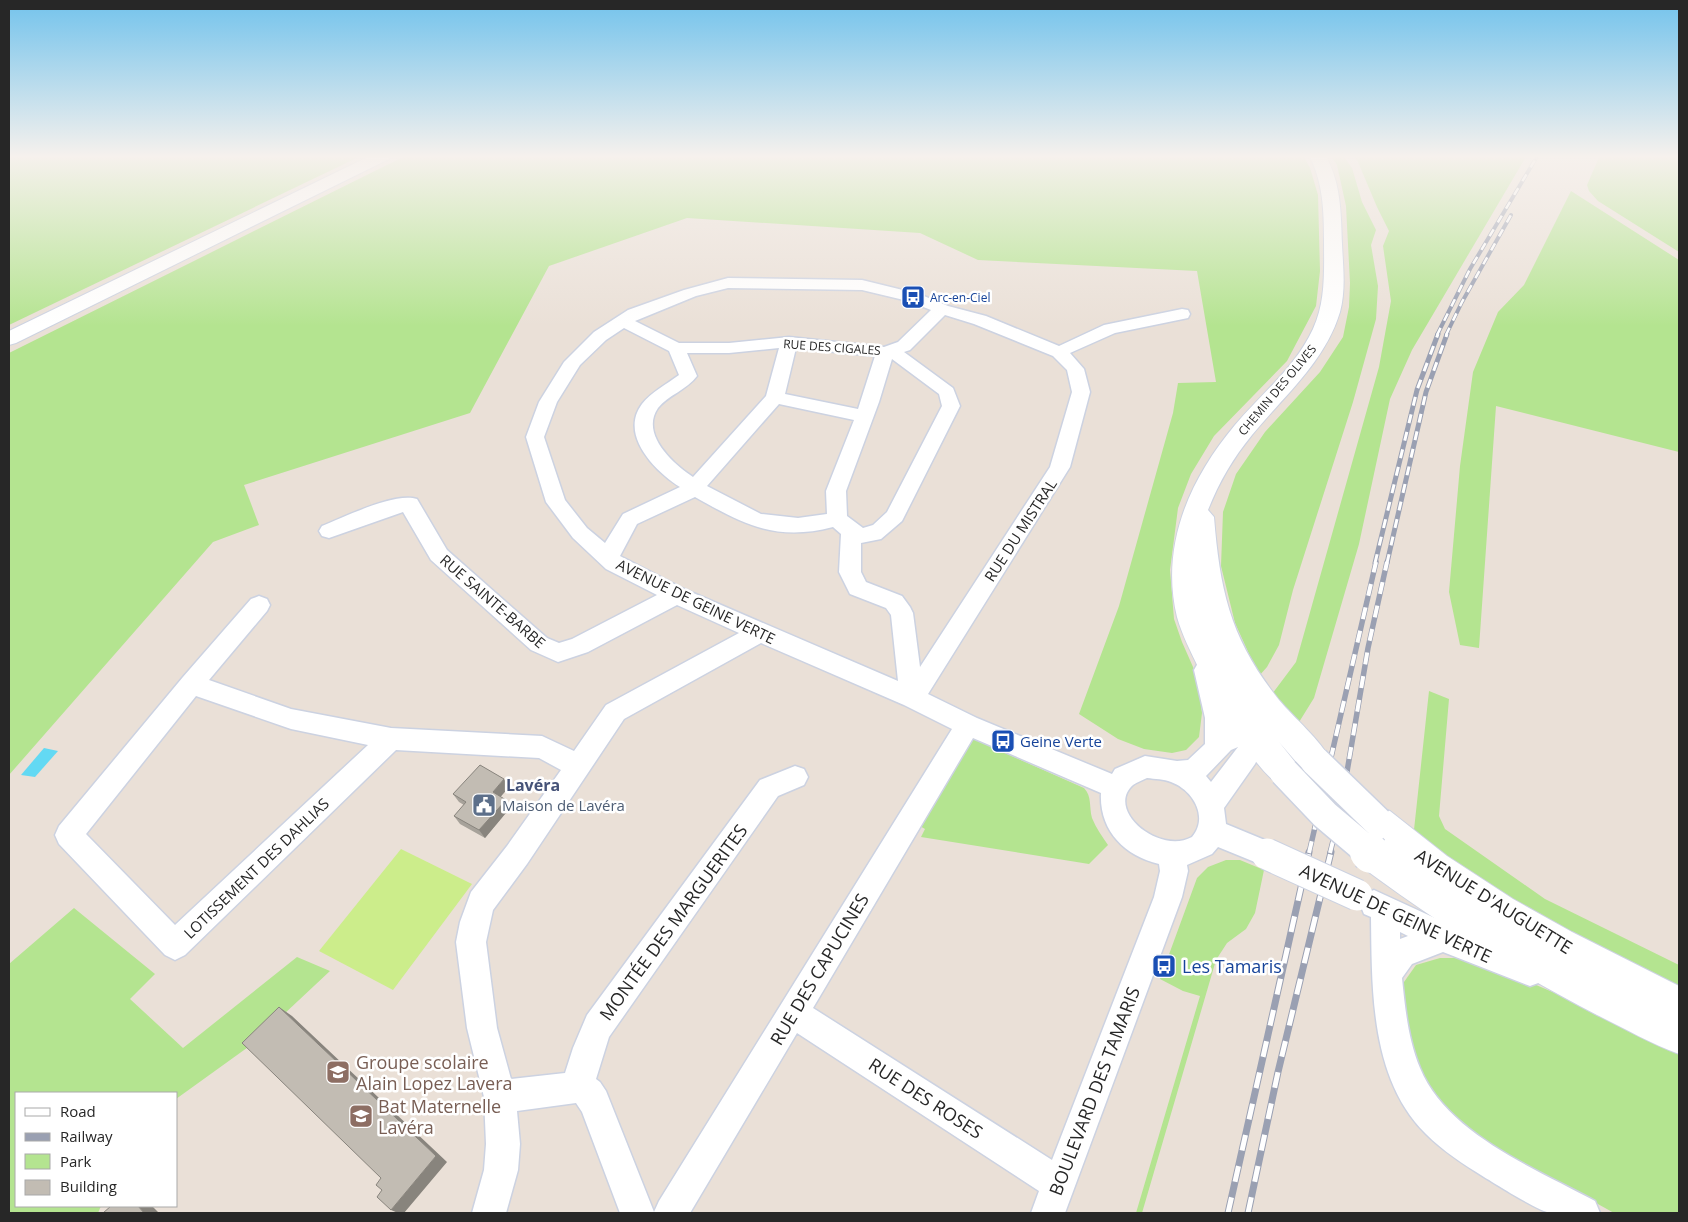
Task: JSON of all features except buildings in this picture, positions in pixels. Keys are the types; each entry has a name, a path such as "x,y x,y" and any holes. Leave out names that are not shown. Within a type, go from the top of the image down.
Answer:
{"main road":[{"path":"9,339 268,212"},
{"name":"CHEMIN DES OLIVES","path":"1256,735 1233,707 1196,634 1186,596 1183,562 1190,525 1199,500 1214,469 1230,446 1304,362 1316,345 1325,326 1330,310 1334,280 1332,212"},
{"path":"1199,500 1205,569 1212,604 1224,636 1248,681"},
{"name":"AVENUE D'AUGUETTE","path":"1248,681 1295,755 1325,815 1445,874 1499,909 1562,946 1679,1005"},
{"name":"AVENUE D'AUGUETTE","path":"1256,735 1295,755"},
{"name":"AVENUE D'AUGUETTE","path":"1374,838 1434,900 1502,943 1584,988 1679,1034"}],"street":[{"name":"AVENUE DE GEINE VERTE","path":"1060,352 980,320 913,298 862,286 728,283 690,293 634,314 600,336 573,362 548,402 535,437 556,502 580,533 614,563 676,595 760,634 913,698 968,725 1115,787"},
{"name":"RUE DES CIGALES","path":"676,348 729,348 789,342 888,351 904,346 942,309"},
{"path":"1060,352 1110,329 1182,314"},
{"path":"623,321 676,348 688,376 677,387 650,404 644,421 647,442 667,468 694,489 756,520 786,526 844,526 864,536 881,531 895,516 951,406 947,392 888,351 836,490 844,526 850,572 858,588 894,602 902,613 913,698"},
{"path":"608,557 630,519 694,489 775,398 789,342"},
{"name":"RUE DU MISTRAL","path":"913,698 1060,467 1081,392 1075,369 1060,352"},
{"path":"775,398 865,416"},
{"name":"RUE SAINTE-BARBE","path":"329,531 397,505 410,504 415,516 439,555 539,644 558,653 580,646 676,595"},
{"path":"259,606 191,684 291,720 391,739 542,747 578,766"},
{"path":"489,1213 501,1170 504,1144 500,1097 482,1028 471,942 474,922 481,902 517,855 615,712 760,634"},
{"name":"CHEMIN DES OLIVES","path":"1196,634 1216,706 1219,738 1217,748"},
{"path":"1248,681 1257,703 1256,735 1246,759 1215,798 1208,840 1197,849 1183,855 1172,855 1149,850 1133,840 1121,828 1114,813 1115,787 1122,778 1132,771 1145,767 1163,768 1186,773 1197,770 1217,748 1232,736 1247,733 1256,735"},
{"name":"LOTISSEMENT DES DAHLIAS","path":"191,684 69,836 175,945 391,739"},
{"name":"RUE DES CAPUCINES","path":"671,1213 968,725"},
{"path":"1179,772 1194,781 1206,794 1211,819"},
{"name":"MONTÉE DES MARGUERITES","path":"578,1087 588,1047 598,1026 769,788 795,777"},
{"name":"AVENUE DE GEINE VERTE","path":"1211,819 1267,854 1357,895 1441,938 1494,959 1584,988"},
{"name":"BOULEVARD DES TAMARIS","path":"1048,1213 1168,897 1174,871 1172,855"},
{"path":"1385,909 1388,1006 1393,1034 1414,1093 1436,1121 1482,1156 1583,1213"},
{"path":"1388,973 1402,953 1441,938"},
{"name":"RUE DES ROSES","path":"792,1012 1060,1184"},
{"path":"500,1097 578,1087 589,1093 595,1102 636,1213"}],"green space":[{"path":"9,212 244,212 9,325"},
{"path":"292,212 1318,212 1320,271 1316,306 1287,361 1214,436 1191,474 1178,508 1170,570 1174,619 1197,676 1202,713 1199,737 1186,750 1172,753 1144,749 1118,739 1079,714 1119,606 1173,413 1178,383 1216,382 1197,271 978,260 920,233 687,218 549,266 470,413 244,485 259,525 213,542 9,775 9,353"},
{"path":"1346,212 1367,212 1376,230 1371,245 1378,286 1376,319 1353,402 1293,590 1279,645 1267,667 1259,676 1235,623 1221,566 1223,512 1236,474 1265,432 1320,372 1343,337 1349,307 1350,283"},
{"path":"1380,212 1493,212 1412,350 1390,399 1359,544 1314,698 1296,727 1269,698 1296,662 1379,367 1391,301 1383,246 1389,231"},
{"path":"1560,212 1604,212 1679,260 1679,452 1496,406 1479,648 1460,645 1449,592 1460,466 1473,372 1498,312 1524,285"},
{"path":"1616,212 1679,212 1679,252"},
{"path":"1429,691 1449,699 1439,816 1445,829 1545,899 1679,965 1679,991 1620,965 1413,839"},
{"path":"971,738 1084,788 1089,798 1092,818 1108,845 1089,864 921,837 925,829 918,825"},
{"path":"401,849 472,884 393,990 319,951"},
{"path":"1226,860 1240,860 1264,870 1255,913 1246,929 1227,943 1216,960 1142,1213 1136,1213 1200,996 1183,991 1160,979 1197,878 1208,867"},
{"path":"74,908 155,974 130,999 183,1048 297,957 330,971 251,1045 178,1098 178,1092 15,1092 15,1207 101,1207 98,1213 9,1213 9,964"},
{"path":"1440,958 1462,958 1492,966 1679,1049 1679,1213 1614,1213 1474,1135 1442,1111 1422,1084 1403,1013 1404,982 1416,965"}],"water":[{"path":"44,748 58,751 35,777 21,775"}],"railway":[{"path":"1437,335 1470,269 1504,212"},
{"path":"1446,335 1462,302 1511,215"},
{"path":"1375,563 1417,390 1438,334"},
{"path":"1387,563 1426,392 1447,334"},
{"path":"1309,853 1376,562"},
{"path":"1330,853 1340,813 1368,648 1387,562"},
{"path":"1228,1213 1309,852"},
{"path":"1248,1213 1278,1072 1331,852"}],"place":[{"name":"Arc-en-Ciel","path":"913,297"},
{"name":"Geine Verte","path":"1003,741"},
{"name":"Maison de Lavéra","path":"484,805"},
{"name":"Les Tamaris","path":"1164,966"},
{"name":"Groupe scolaire Alain Lopez Lavera","path":"338,1072"},
{"name":"Bat Maternelle Lavéra","path":"361,1116"}],"district":[{"name":"Lavéra","path":"533,785"}]}
